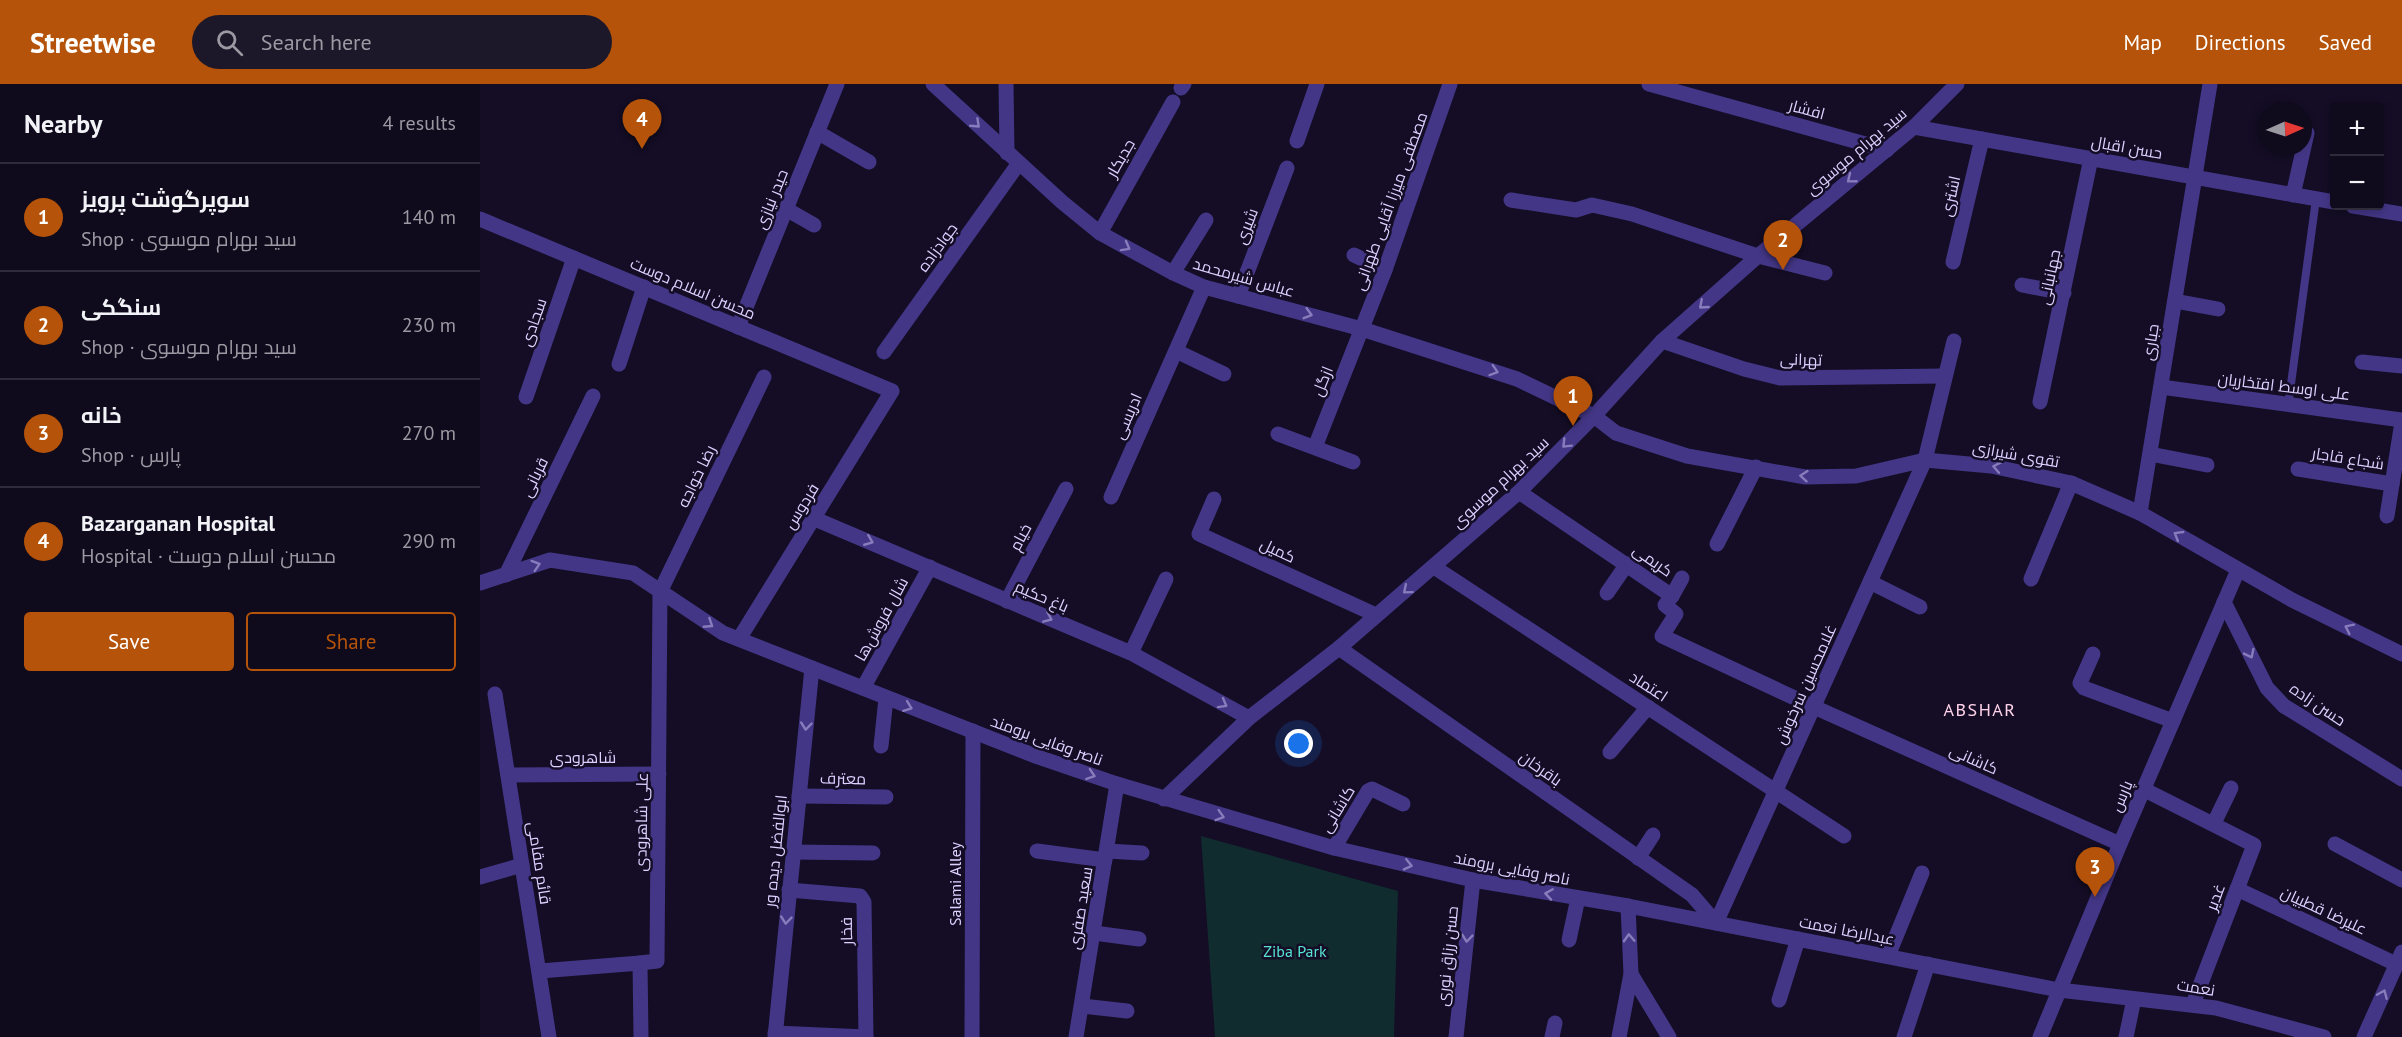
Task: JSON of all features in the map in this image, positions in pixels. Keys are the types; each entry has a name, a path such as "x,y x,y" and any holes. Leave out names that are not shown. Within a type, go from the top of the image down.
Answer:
{"street":[{"name":"حیدر نیازی","path":"738,327 837,84"},
{"name":"عباس شیرمحمد","path":"933,84 1013,158 1100,233 1173,273 1204,287 1362,329 1517,378 1594,416"},
{"path":"1006,84 1013,158"},
{"path":"1297,141 1317,84"},
{"name":"مصطفی میرزا آقایی طهرانی","path":"1362,329 1450,84"},
{"name":"افشار","path":"1649,84 1887,150"},
{"name":"جباری","path":"2140,513 2210,84"},
{"name":"سید بهرام موسوی","path":"1164,799 1249,718 1339,648 1519,492 1594,416 1662,341 1758,256 1914,127 1955,85"},
{"name":"جدیکار","path":"1100,233 1173,102"},
{"name":"حسن اقبال","path":"1914,127 2330,201"},
{"path":"817,132 869,162"},
{"name":"اشتری","path":"1953,262 1982,139"},
{"path":"2293,195 2302,156"},
{"name":"جوادزاده","path":"884,352 1013,158"},
{"name":"جهانبانی","path":"2040,402 2091,159"},
{"name":"شیری","path":"1238,296 1287,168"},
{"path":"1511,200 1576,210 1592,205 1632,214 1758,256 1825,273"},
{"path":"786,209 814,225"},
{"path":"2378,210 2402,214"},
{"name":"محسن اسلام دوست","path":"480,219 892,391"},
{"path":"1173,273 1206,220"},
{"path":"1354,255 1385,270"},
{"name":"سجادی","path":"526,397 574,258"},
{"path":"2022,285 2064,293"},
{"path":"619,364 644,287"},
{"name":"ادریسی","path":"1111,497 1204,287"},
{"path":"2175,301 2218,309"},
{"name":"ازگل","path":"1315,447 1362,329"},
{"name":"تهرانی","path":"1662,341 1744,369 1780,378 1944,376"},
{"path":"1925,460 1954,341"},
{"path":"1176,351 1224,374"},
{"path":"2362,362 2402,366"},
{"name":"رضا خواجه","path":"660,592 764,376"},
{"name":"علی اوسط افتخاریان","path":"2161,387 2402,421"},
{"name":"فردوس","path":"739,639 892,391"},
{"name":"قربانی","path":"506,575 593,396"},
{"name":"تقوی شیرازی","path":"1594,416 1616,433 1687,456 1805,477 1856,476 1925,460 1991,466 2071,483 2140,513 2292,600 2402,654"},
{"name":"شجاع قاجار","path":"2387,516 2396,478 2402,421"},
{"path":"1278,434 1353,462"},
{"path":"2150,454 2207,465"},
{"name":"غلامحسین سرخوش","path":"1716,923 1925,460"},
{"path":"1717,544 1756,467"},
{"name":"شجاع قاجار","path":"2298,469 2396,478"},
{"path":"2031,579 2071,483"},
{"name":"خیام","path":"1007,601 1066,489"},
{"name":"کریمی","path":"1519,492 1672,596 1665,605 1676,614 1662,636 1814,707"},
{"name":"کمیل","path":"1214,499 1200,534 1376,615"},
{"name":"باغ حکیم","path":"815,519 1131,653 1249,718"},
{"name":"ناصر وفایی برومند","path":"480,583 550,560 633,573 723,633 1038,757 1117,784 1334,848 1473,880 1628,906"},
{"path":"1607,593 1627,564"},
{"name":"شال فروش‌ها","path":"863,688 930,567"},
{"name":"اعتماد","path":"1434,567 1844,836"},
{"name":"پارس","path":"2040,1037 2143,789 2238,570"},
{"path":"1672,596 1682,578"},
{"path":"1131,653 1166,579"},
{"path":"1870,582 1920,607"},
{"name":"علی شاهرودی","path":"640,963 657,961 660,592"},
{"name":"حسن زاده","path":"2224,602 2267,687 2284,706 2402,779"},
{"name":"باقرخان","path":"1339,648 1692,895 1716,923"},
{"path":"2093,654 2080,683 2084,688 2173,721"},
{"name":"ابوالفضل دیده ور","path":"775,1035 812,668"},
{"name":"قائم مقامی","path":"495,694 549,1037"},
{"path":"881,746 886,698"},
{"path":"1610,752 1648,707"},
{"name":"کاشانی","path":"1814,707 2120,844"},
{"name":"Salami Alley","path":"972,1037 973,731"},
{"name":"شاهرودی","path":"508,775 659,774"},
{"name":"سعید صفری","path":"1076,1037 1095,933 1117,784"},
{"path":"2143,789 2214,823 2231,788"},
{"name":"کاشانی","path":"1334,848 1368,790 1372,789 1403,804"},
{"name":"معترف","path":"799,796 886,797"},
{"name":"غدیر","path":"2193,1004 2254,845 2214,823"},
{"path":"1638,858 1653,835"},
{"path":"2335,844 2402,880"},
{"path":"1037,851 1106,855 1142,853"},
{"path":"793,852 873,853"},
{"path":"480,877 522,865"},
{"path":"1888,957 1922,873"},
{"name":"حسن رزاق نوری","path":"1456,1037 1473,880"},
{"name":"علیرضا قطبیان","path":"2237,889 2399,958"},
{"name":"فخار","path":"789,890 860,896 864,902 866,1037"},
{"path":"1569,940 1578,898"},
{"path":"1619,1037 1631,974 1628,906"},
{"name":"عبدالرضا نعمت","path":"1628,906 2059,990"},
{"path":"1095,933 1139,939"},
{"path":"1779,999 1798,939"},
{"path":"2364,1037 2399,958"},
{"path":"540,971 640,963 641,1037"},
{"path":"1904,1037 1928,964"},
{"path":"1631,974 1670,1037"},
{"name":"نعمت","path":"2059,990 2193,1004 2324,1037"},
{"path":"2126,1037 2134,999"},
{"path":"1082,1006 1127,1011"},
{"path":"775,1035 866,1037"}],"lane":[{"path":"2288,406 2316,199"}],"green space":[{"name":"Ziba Park","path":"1201,836 1398,891 1394,1037 1215,1037"}],"place":[{"name":"Bazarganan Hospital","path":"642,149"},
{"name":"سنگکی","path":"1783,270"},
{"name":"سوپرگوشت پرویز","path":"1573,426"},
{"name":"خانه","path":"2095,897"}],"district":[{"name":"ABSHAR","path":"1980,709"}]}
